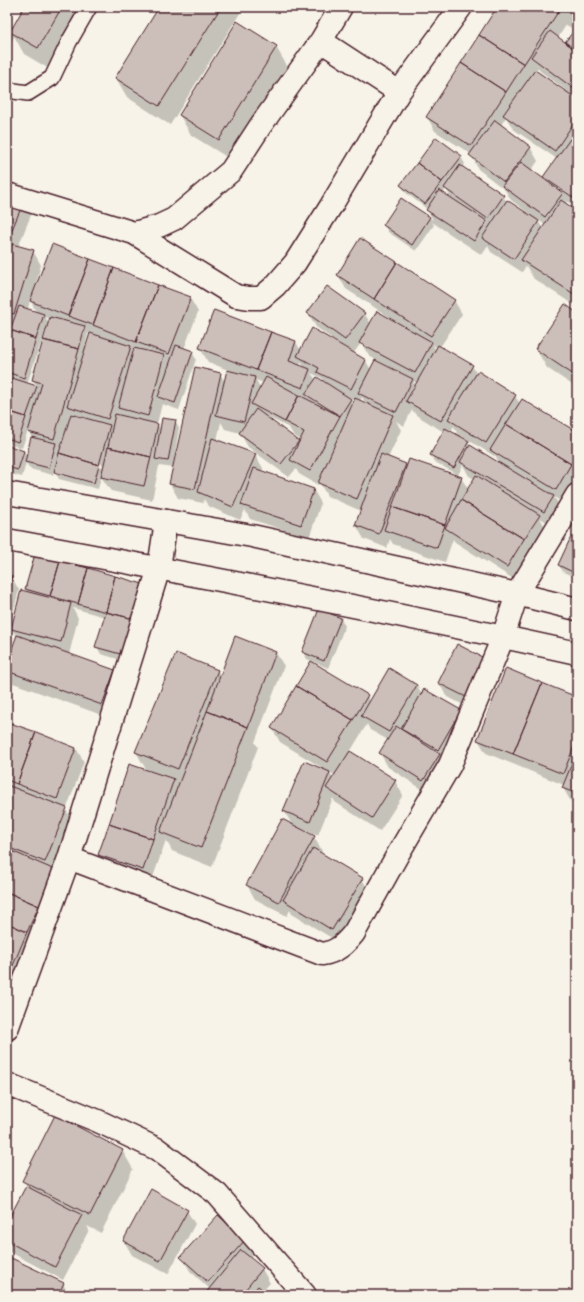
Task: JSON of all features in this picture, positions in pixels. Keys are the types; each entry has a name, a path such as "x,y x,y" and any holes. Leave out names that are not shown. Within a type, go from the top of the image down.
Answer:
{"main road":[{"path":"134,233 174,219 231,171 321,42 341,7"},
{"path":"7,194 134,233 236,296 261,298 275,286 295,263 399,92 461,7"},
{"path":"321,42 399,92"},
{"path":"7,492 252,536 517,594 577,609"},
{"path":"69,858 322,954 337,950 346,943 354,933 450,765 503,637 517,594 577,495"},
{"path":"7,1029 69,858 159,568 166,521"},
{"path":"7,540 159,568 577,653"},
{"path":"7,1084 98,1121 157,1149 217,1194 305,1295"}],"lane":[{"path":"7,90 28,93 52,78 89,7"}],"building":[{"path":"24,7 62,7 38,48 10,32"},
{"path":"159,7 221,7 159,106 115,78"},
{"path":"497,7 556,7 560,9 524,64 479,35"},
{"path":"237,21 277,46 219,140 179,115"},
{"path":"577,27 577,51 565,42"},
{"path":"550,31 577,51 577,91 531,57"},
{"path":"479,35 524,64 506,92 461,63"},
{"path":"461,63 506,92 471,146 426,117"},
{"path":"535,70 577,99 577,118 555,151 503,115"},
{"path":"495,120 531,147 504,182 469,155"},
{"path":"436,137 462,156 442,182 417,163"},
{"path":"570,139 577,144 577,200 543,177"},
{"path":"521,162 563,193 545,217 502,186"},
{"path":"417,163 442,182 425,204 400,185"},
{"path":"460,165 504,195 488,219 444,188"},
{"path":"7,182 28,191 9,237 7,236"},
{"path":"439,190 487,221 474,241 426,210"},
{"path":"401,198 430,217 412,245 383,225"},
{"path":"507,200 539,221 514,259 482,238"},
{"path":"561,200 577,211 577,296 521,260"},
{"path":"360,238 397,262 374,299 337,275"},
{"path":"12,244 34,250 14,314 7,312 7,259"},
{"path":"52,244 90,259 68,316 30,301"},
{"path":"90,259 114,268 93,325 68,316"},
{"path":"397,262 455,300 431,336 374,299"},
{"path":"114,268 158,285 136,342 93,325"},
{"path":"158,285 191,297 169,354 136,342"},
{"path":"327,286 365,313 345,340 307,313"},
{"path":"565,304 577,313 577,377 535,349"},
{"path":"19,306 44,314 36,339 10,330"},
{"path":"214,310 271,332 256,370 199,348"},
{"path":"377,311 432,342 415,373 359,343"},
{"path":"50,317 85,326 79,349 43,340"},
{"path":"312,328 366,360 351,389 317,372 319,368 297,356"},
{"path":"10,330 36,339 24,378 7,372 7,341"},
{"path":"271,332 296,341 289,361 310,369 303,388 256,370"},
{"path":"90,333 131,346 108,419 67,406"},
{"path":"43,340 79,349 54,439 28,432 42,383 32,380"},
{"path":"176,345 193,351 175,403 158,397"},
{"path":"438,345 473,365 441,421 406,401"},
{"path":"134,348 164,355 148,416 118,408"},
{"path":"375,360 413,379 396,412 358,393"},
{"path":"195,367 221,373 195,489 169,484"},
{"path":"227,370 255,377 244,422 216,415"},
{"path":"478,371 516,395 486,443 448,419"},
{"path":"266,377 299,395 285,422 251,404"},
{"path":"317,377 351,399 340,416 305,394"},
{"path":"12,378 37,386 26,417 7,411 7,394"},
{"path":"299,395 340,416 310,471 290,460 304,432 285,422"},
{"path":"355,398 393,415 357,499 318,483"},
{"path":"522,399 577,432 577,455 571,464 506,424"},
{"path":"256,409 299,441 281,464 239,433"},
{"path":"7,411 26,417 18,442 7,438"},
{"path":"71,414 110,425 99,465 59,453"},
{"path":"115,414 158,424 151,457 108,447"},
{"path":"162,418 176,420 168,461 155,459"},
{"path":"506,424 571,464 556,490 490,450"},
{"path":"445,428 469,441 454,468 430,455"},
{"path":"31,437 56,443 49,468 25,462"},
{"path":"212,438 256,454 233,507 198,492"},
{"path":"7,445 24,451 18,470 7,467"},
{"path":"470,445 554,496 544,512 460,462"},
{"path":"108,447 151,457 144,486 101,477"},
{"path":"59,453 99,465 94,483 54,472"},
{"path":"381,454 406,464 379,534 355,525"},
{"path":"409,459 462,477 445,525 392,507"},
{"path":"254,468 314,489 301,525 241,505"},
{"path":"476,475 540,515 524,539 461,500"},
{"path":"461,500 524,539 507,567 445,528"},
{"path":"392,507 445,525 437,548 384,530"},
{"path":"571,537 577,539 577,574 558,565"},
{"path":"35,554 60,561 50,596 25,589"},
{"path":"60,561 88,568 78,604 50,596"},
{"path":"88,568 115,576 106,612 78,604"},
{"path":"7,574 12,576 7,593"},
{"path":"115,576 143,584 134,619 106,612"},
{"path":"21,590 71,603 61,642 11,629"},
{"path":"319,609 341,618 324,661 302,652"},
{"path":"106,612 134,619 124,655 95,647"},
{"path":"17,635 115,670 102,705 7,671 7,662"},
{"path":"235,636 276,652 248,727 207,711"},
{"path":"457,644 484,658 466,697 438,683"},
{"path":"176,653 218,670 178,769 135,752"},
{"path":"311,661 368,695 353,720 296,686"},
{"path":"389,668 417,685 389,732 361,716"},
{"path":"506,668 542,683 513,754 477,740"},
{"path":"542,683 577,697 577,739 563,774 513,754"},
{"path":"296,686 353,720 327,762 271,728"},
{"path":"424,689 461,710 438,750 401,729"},
{"path":"207,711 248,727 201,848 160,832"},
{"path":"7,722 36,732 17,784 7,780"},
{"path":"396,726 440,754 423,781 379,753"},
{"path":"36,732 76,748 57,799 17,784"},
{"path":"350,751 396,780 372,818 326,788"},
{"path":"577,751 577,794 562,788"},
{"path":"304,761 330,772 310,822 283,811"},
{"path":"129,764 174,779 153,839 109,824"},
{"path":"7,785 67,808 45,862 7,847"},
{"path":"282,819 315,836 279,902 246,885"},
{"path":"109,824 153,839 143,870 98,855"},
{"path":"313,848 363,878 332,930 283,900"},
{"path":"7,849 55,870 39,906 7,892"},
{"path":"7,892 39,906 27,932 7,923"},
{"path":"7,923 27,932 7,980"},
{"path":"55,1115 123,1150 90,1215 22,1181"},
{"path":"26,1186 82,1215 55,1267 7,1241 7,1222"},
{"path":"151,1189 188,1210 160,1261 123,1241"},
{"path":"218,1215 245,1240 208,1282 180,1257"},
{"path":"241,1250 263,1268 241,1295 204,1295"},
{"path":"7,1256 64,1283 58,1295 7,1295"},
{"path":"258,1286 269,1295 250,1295"}]}
